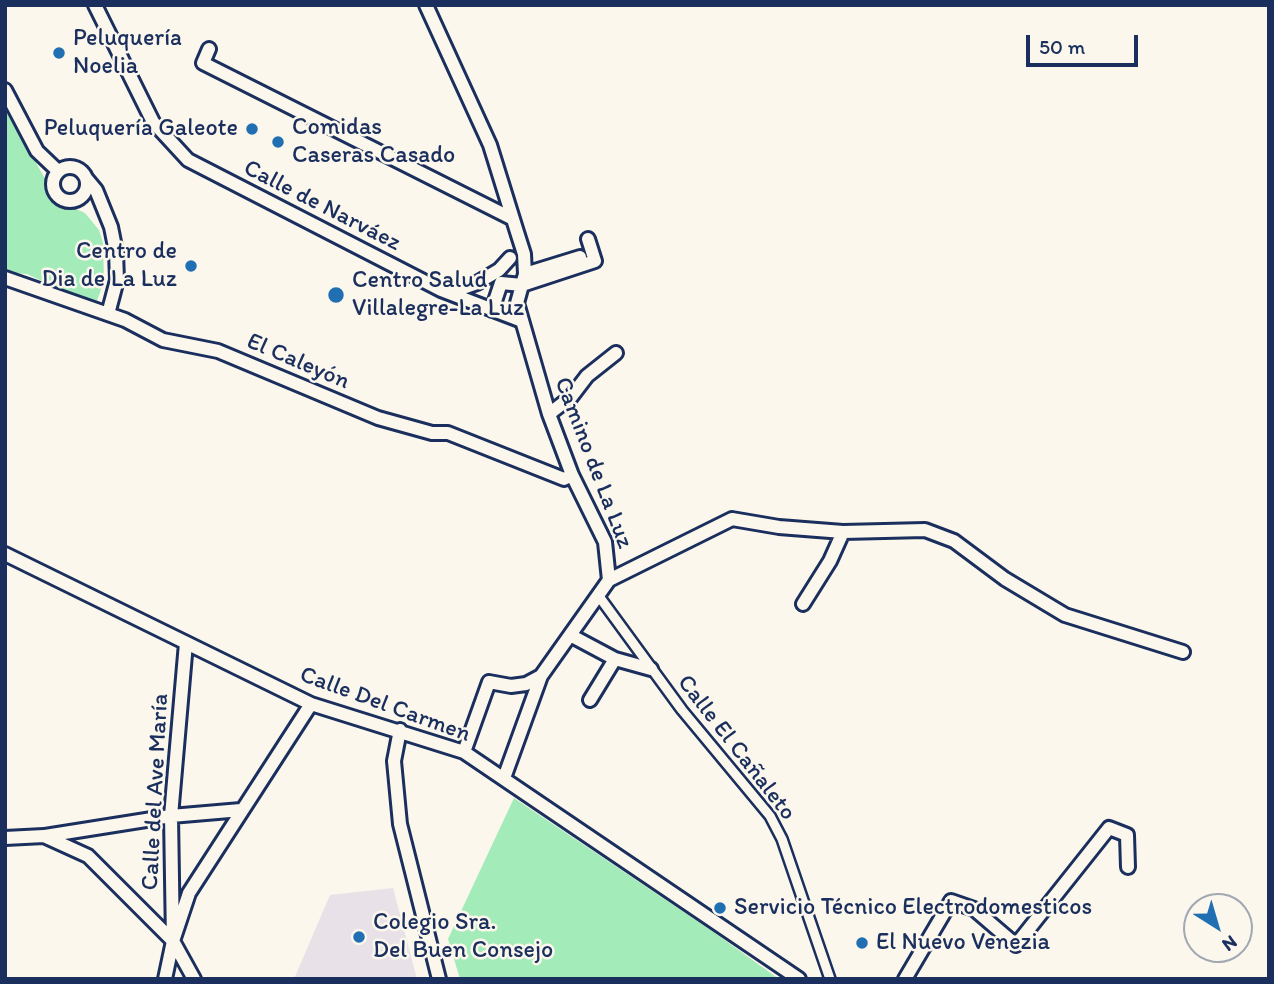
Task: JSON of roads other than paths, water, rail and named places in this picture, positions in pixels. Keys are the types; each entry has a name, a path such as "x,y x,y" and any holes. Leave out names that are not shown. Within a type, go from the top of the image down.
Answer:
{"street":[{"name":"Calle de Narváez","path":"95,5 153,122 188,160 450,292 522,321"},
{"name":"Camino de La Luz","path":"426,5 489,145 515,225 524,254 523,279 517,303 549,414 572,475 605,542 610,562 609,580"},
{"path":"209,49 202,63 515,225 510,258 492,310"},
{"path":"5,90 37,150 58,171"},
{"path":"86,178 86,190 82,196 73,200 60,196 53,182 58,171 70,167 78,169 86,178 96,190 116,252 117,280 108,314"},
{"path":"82,196 105,212"},
{"path":"502,283 595,261 588,239"},
{"path":"523,279 580,257"},
{"path":"450,292 477,283 499,270 510,258"},
{"name":"El Caleyón","path":"6,278 108,314 163,340 218,351 378,418 432,433 448,433 564,479 572,475"},
{"path":"549,414 571,397 587,376 616,353"},
{"path":"504,778 541,676 609,580 732,519 779,527 843,531 925,530 954,541 1005,579 1065,615 1183,652"},
{"path":"803,604 830,561 843,531"},
{"name":"Calle Del Carmen","path":"5,554 311,704 464,752 799,979"},
{"name":"Calle El Cañaleto","path":"598,595 651,669 770,816 782,839 830,979"},
{"path":"570,635 615,659 651,669"},
{"name":"Calle del Ave María","path":"186,643 171,816 173,941 194,979"},
{"path":"590,700 615,659"},
{"path":"464,752 489,682 512,686 526,684 541,676"},
{"path":"165,979 173,941 189,893 311,704"},
{"path":"400,730 394,761 400,824 439,979"},
{"path":"5,838 44,836 171,816 241,810"},
{"path":"905,979 951,901 974,909 1016,945 1109,828 1127,835 1128,867"},
{"path":"44,836 88,856 173,941"}],"place":[{"name":"Peluquería Noelia","path":"59,53"},
{"name":"Peluquería Galeote","path":"252,129"},
{"name":"Comidas Caseras Casado","path":"278,142"},
{"name":"Centro de Dia de La Luz","path":"191,266"},
{"name":"Centro Salud Villalegre-La Luz","path":"336,295"},
{"name":"Servicio Técnico Electrodomesticos","path":"720,908"},
{"name":"Colegio Sra. Del Buen Consejo","path":"359,937"},
{"name":"El Nuevo Venezia","path":"862,943"}]}
